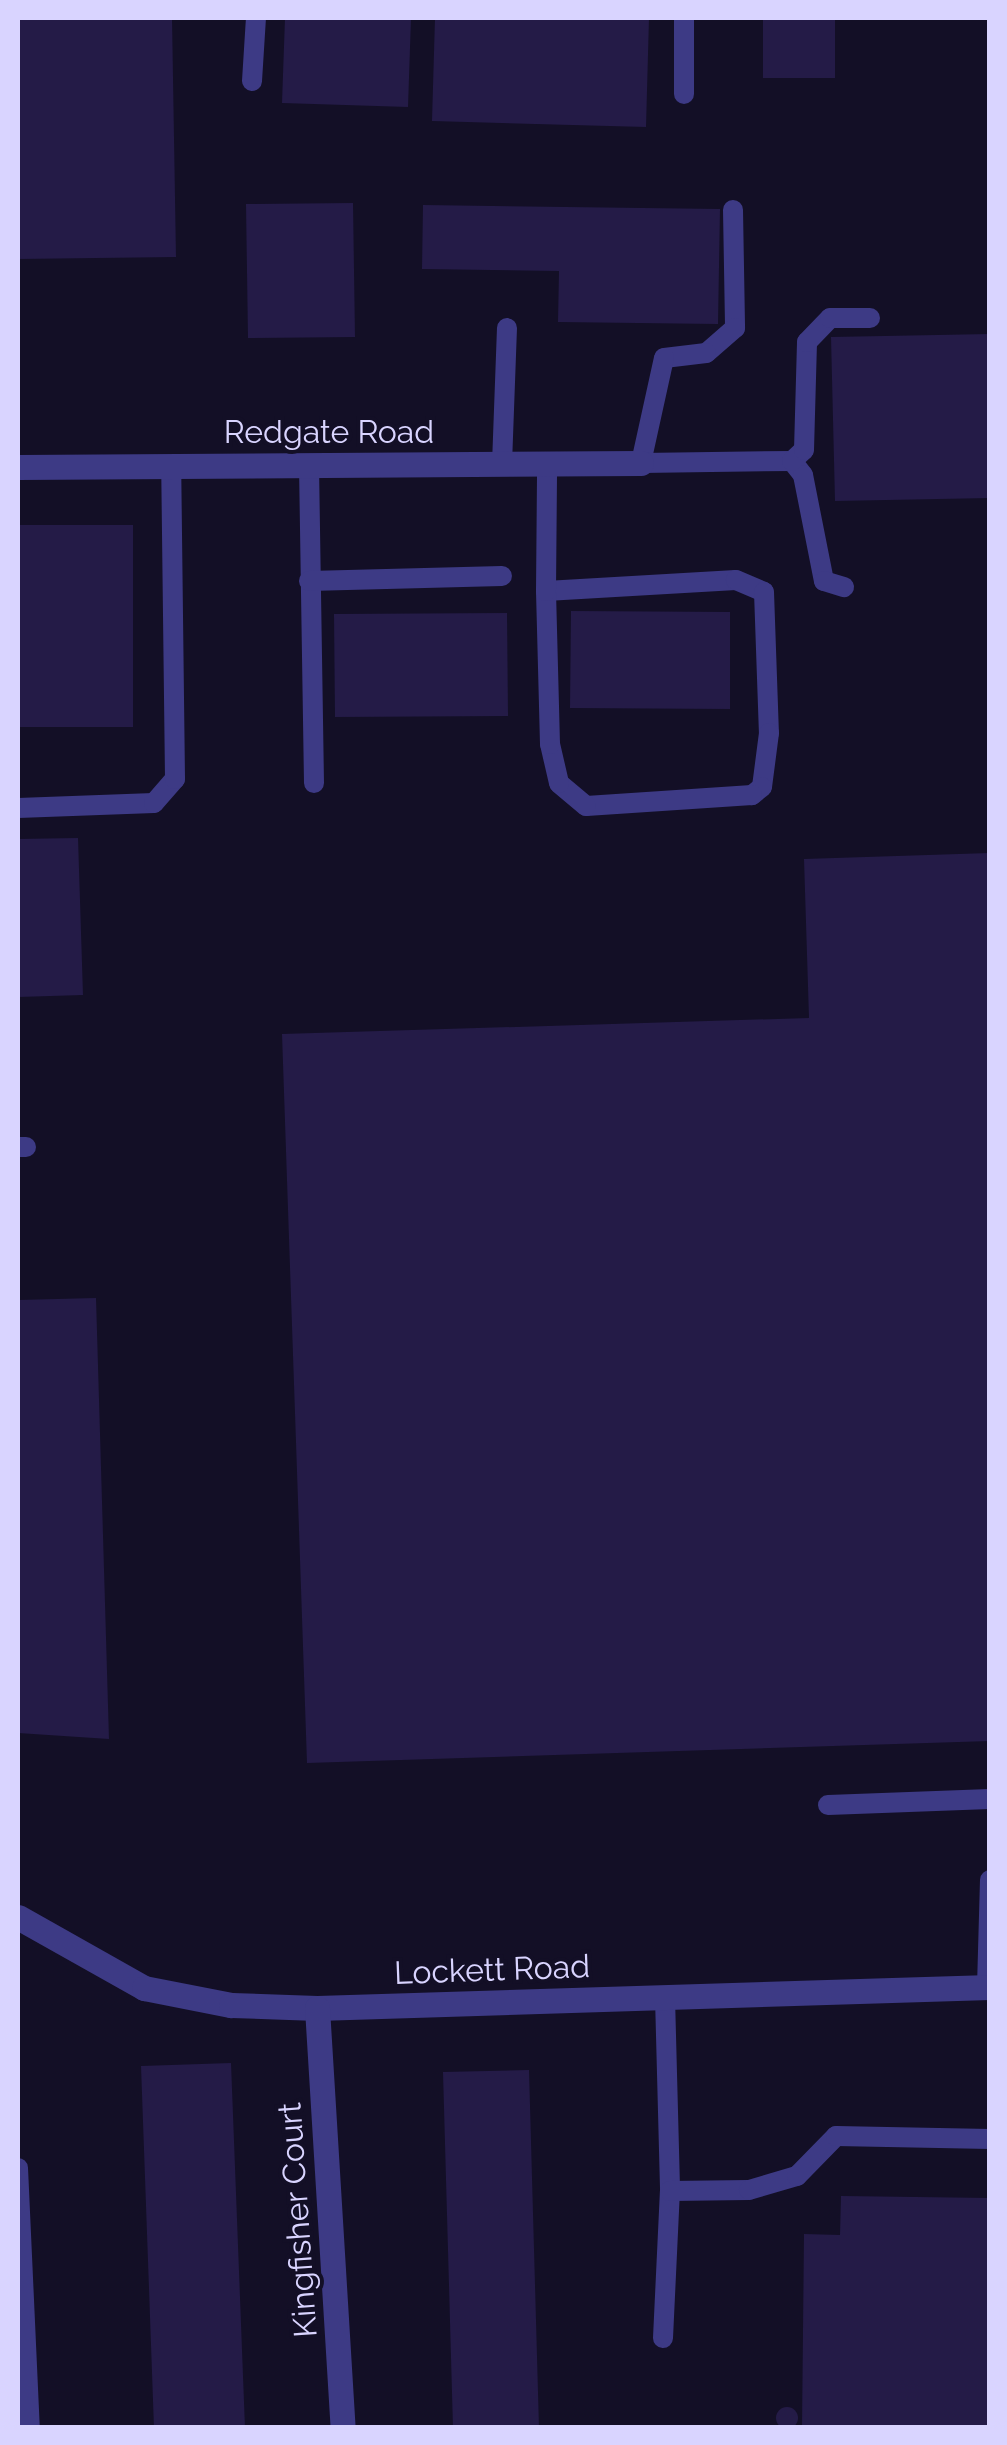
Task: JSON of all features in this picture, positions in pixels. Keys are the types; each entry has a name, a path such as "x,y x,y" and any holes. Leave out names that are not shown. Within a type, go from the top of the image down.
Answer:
{"street":[{"name":"Redgate Road","path":"18,466 641,463"},
{"name":"Lockett Road","path":"18,1917 144,1988 230,2005 317,2008 988,1987"},
{"name":"Kingfisher Court","path":"317,2008 343,2428"}],"lane":[{"path":"252,80 256,18"},
{"path":"684,18 684,94"},
{"path":"733,210 735,328 706,353 664,358 641,463 792,461 804,450 807,342 830,318 870,318"},
{"path":"502,464 507,328"},
{"path":"792,461 803,475 824,581 844,587"},
{"path":"546,591 736,580 764,592 769,732 762,787 752,794 586,806 570,798 559,783 550,744 546,591 547,464"},
{"path":"309,465 314,783"},
{"path":"18,808 154,803 175,780 171,466"},
{"path":"309,581 502,576"},
{"path":"828,1805 990,1799"},
{"path":"988,1987 990,1880"},
{"path":"663,2338 670,2191 665,1998"},
{"path":"670,2191 749,2190 796,2176 836,2136 990,2140"},
{"path":"18,2168 30,2428"}],"building":[{"path":"18,18 172,18 176,257 18,259"},
{"path":"285,18 411,18 408,107 282,103"},
{"path":"435,18 649,18 646,127 432,121"},
{"path":"763,18 835,18 835,78 763,78"},
{"path":"353,203 355,337 248,338 246,204"},
{"path":"423,205 720,209 718,324 558,322 559,271 422,269"},
{"path":"990,334 990,498 835,501 831,337"},
{"path":"18,525 133,525 133,727 18,727"},
{"path":"571,611 730,612 730,709 570,708"},
{"path":"507,613 508,716 335,717 334,614"},
{"path":"78,838 83,995 18,997 18,839"},
{"path":"990,853 990,1741 307,1763 282,1034 809,1018 804,859"},
{"path":"96,1298 109,1739 18,1733 18,1300"},
{"path":"231,2063 245,2428 154,2428 141,2066"},
{"path":"529,2070 539,2428 453,2428 443,2072"},
{"path":"841,2196 990,2198 990,2428 802,2428 804,2234 840,2235"},
{"path":"787,2407 795,2410 795,2426 787,2429 779,2426 776,2418 779,2410"}]}
